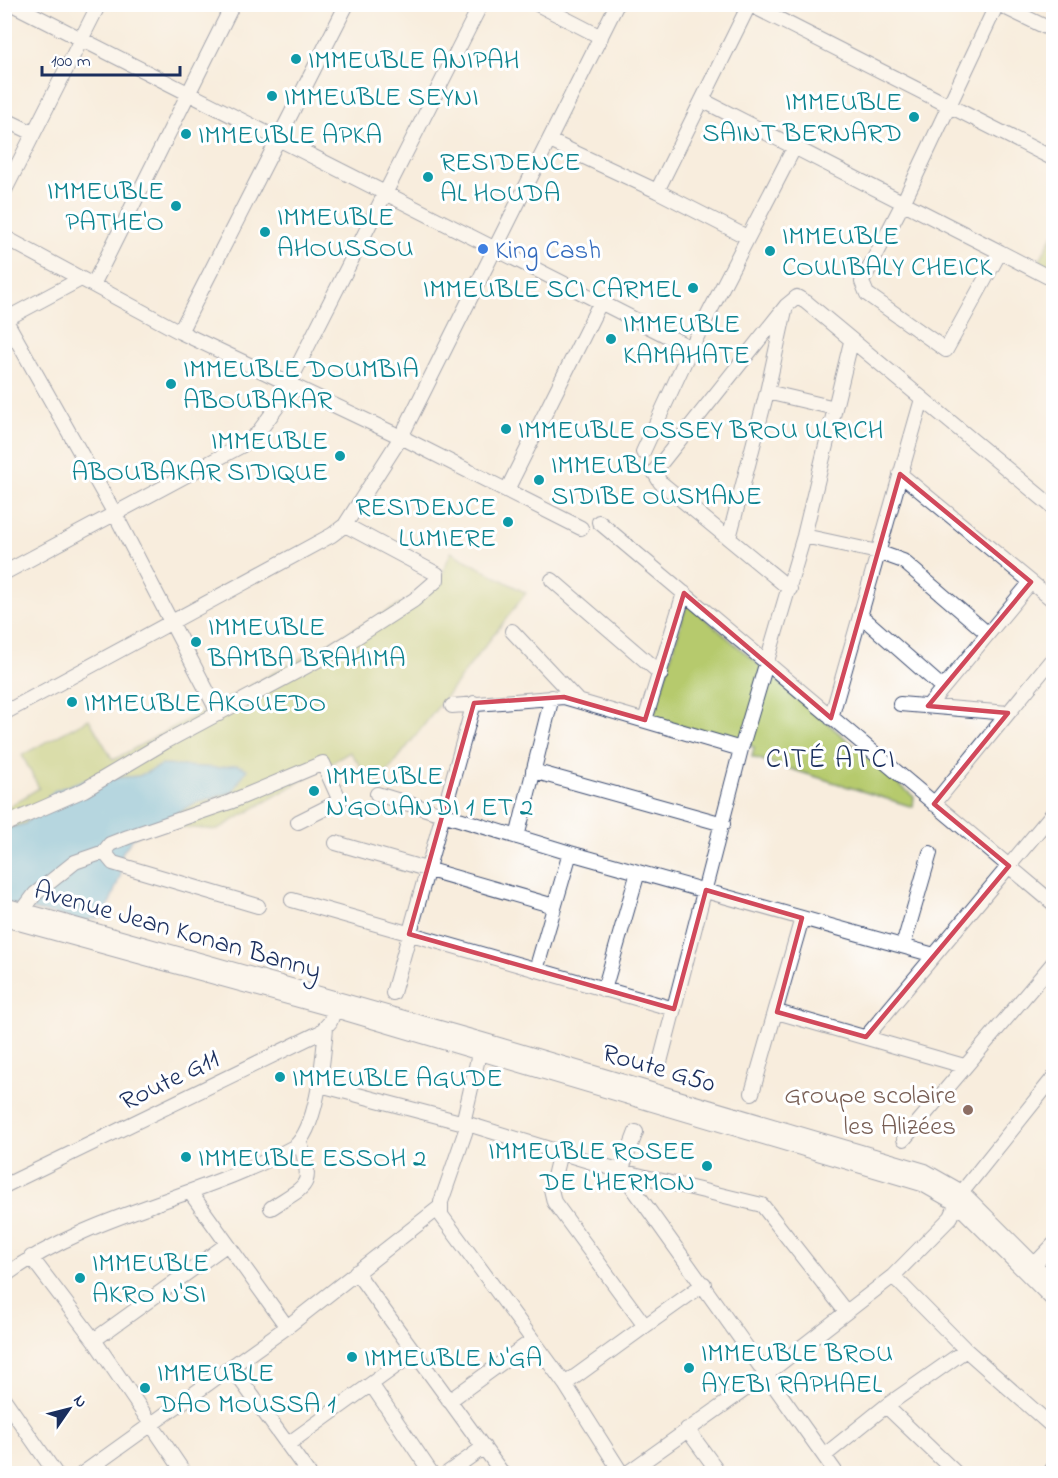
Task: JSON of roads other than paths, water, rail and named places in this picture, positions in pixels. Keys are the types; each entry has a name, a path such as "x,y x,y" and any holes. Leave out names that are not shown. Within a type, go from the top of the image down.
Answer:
{"street":[{"path":"12,4 691,348"},
{"path":"4,192 99,4"},
{"path":"93,285 233,4"},
{"path":"180,332 347,4"},
{"path":"4,573 250,440 270,418 387,195 481,4"},
{"path":"537,4 601,37"},
{"path":"4,713 171,623 345,525 401,436 617,4"},
{"path":"1000,252 946,350 867,294 863,287 864,274 904,201 997,4 1053,31"},
{"path":"657,191 749,5 1053,159"},
{"path":"702,100 904,201 1053,280"},
{"path":"4,119 33,133"},
{"path":"550,141 657,191 747,237"},
{"path":"643,452 691,348 795,146"},
{"path":"4,237 79,280 93,285 180,332 401,436 581,528"},
{"path":"79,280 5,320 115,514 219,714"},
{"path":"790,588 660,482 654,472 786,306 795,298 801,298 1053,508"},
{"path":"507,490 600,303"},
{"path":"729,538 768,392 786,306"},
{"path":"659,1066 741,749 804,536 851,342"},
{"path":"768,392 835,408"},
{"path":"831,718 922,399"},
{"path":"900,474 1053,601"},
{"path":"599,522 1053,904"},
{"path":"4,825 84,790 165,742 333,652 407,605 437,580 437,574 345,525"},
{"path":"804,536 878,552 908,565 988,634"},
{"path":"552,579 661,674"},
{"path":"928,706 1031,582"},
{"path":"645,720 684,593"},
{"path":"860,615 943,688"},
{"path":"512,631 576,699"},
{"path":"934,804 1053,657"},
{"path":"452,706 552,697 576,699 741,749"},
{"path":"517,837 552,697"},
{"path":"393,993 474,703"},
{"path":"900,704 1008,713"},
{"path":"23,910 35,894 75,862 104,852 110,844 230,802 323,763 340,801 298,822"},
{"path":"533,771 723,824"},
{"path":"377,794 570,853 934,955"},
{"path":"866,1037 1053,812"},
{"path":"336,843 554,906"},
{"path":"104,852 113,863 258,906"},
{"path":"536,970 570,853"},
{"path":"903,946 930,853"},
{"path":"604,990 638,872"},
{"path":"292,900 674,1009"},
{"name":"Avenue Jean Konan Banny","path":"4,905 337,1005"},
{"path":"752,1093 802,918"},
{"name":"Avenue Jean Konan Banny","path":"4,919 337,1005"},
{"path":"904,1139 1053,962"},
{"path":"271,1208 307,1181 309,1173 300,1143 320,1085 326,1028 337,1005"},
{"name":"Route G50","path":"337,1005 479,1054 877,1170 959,1198"},
{"name":"Route G50","path":"337,1005 925,1171 959,1198"},
{"path":"777,1012 964,1066"},
{"name":"Route G11","path":"4,1186 326,1028"},
{"path":"479,1054 465,1123 440,1207 444,1221 565,1384 624,1473 768,1373 893,1276 951,1217 959,1198 1053,1077"},
{"path":"320,1085 465,1123 621,1171 762,1205 846,1312"},
{"path":"621,1171 636,1132"},
{"path":"4,1276 31,1257 75,1234 190,1192 284,1153 300,1143"},
{"path":"561,1152 551,1189 554,1202 645,1326"},
{"path":"621,1171 768,1373 837,1473"},
{"path":"190,1192 287,1328"},
{"path":"959,1198 1053,1284"},
{"path":"959,1198 1053,1301"},
{"path":"82,1473 287,1328 440,1207"},
{"path":"1034,1265 1053,1244"},
{"path":"94,1340 226,1245"},
{"path":"31,1257 94,1340 185,1473"},
{"path":"356,1272 503,1473"},
{"path":"893,1276 966,1350 1053,1428"},
{"path":"565,1384 704,1284"},
{"path":"449,1401 533,1340"},
{"path":"825,1455 886,1406 966,1350"},
{"path":"288,1444 414,1353"},
{"path":"232,1368 309,1473"},
{"path":"371,1384 432,1473"},
{"path":"4,1399 57,1473"},
{"path":"886,1406 957,1473"},
{"path":"687,1429 720,1473"},
{"path":"446,1473 483,1447"},
{"path":"1049,1473 1053,1467"}],"water":[{"path":"162,765 218,768 237,765 247,769 232,792 195,803 133,838 122,853 121,874 104,917 81,921 5,903 5,829 25,824 54,791 81,781 139,776"}],"place":[{"name":"IMMEUBLE ANIPAH","path":"296,59"},
{"name":"IMMEUBLE SEYNI","path":"272,96"},
{"name":"IMMEUBLE SAINT BERNARD","path":"914,117"},
{"name":"IMMEUBLE APKA","path":"186,134"},
{"name":"RESIDENCE AL HOUDA","path":"428,177"},
{"name":"IMMEUBLE PATHE'O","path":"176,206"},
{"name":"IMMEUBLE AHOUSSOU","path":"265,232"},
{"name":"King Cash","path":"483,249"},
{"name":"IMMEUBLE COULIBALY CHEICK","path":"770,251"},
{"name":"IMMEUBLE SCI CARMEL","path":"693,288"},
{"name":"IMMEUBLE KAMAHATE","path":"611,339"},
{"name":"IMMEUBLE DOUMBIA ABOUBAKAR","path":"171,384"},
{"name":"IMMEUBLE OSSEY BROU ULRICH","path":"506,429"},
{"name":"IMMEUBLE ABOUBAKAR SIDIQUE","path":"340,456"},
{"name":"IMMEUBLE SIDIBE OUSMANE","path":"539,480"},
{"name":"RESIDENCE LUMIERE","path":"508,522"},
{"name":"IMMEUBLE BAMBA BRAHIMA","path":"196,642"},
{"name":"IMMEUBLE AKOUEDO","path":"72,702"},
{"name":"IMMEUBLE N'GOUANDI 1 ET 2","path":"314,791"},
{"name":"IMMEUBLE AGUDE","path":"280,1077"},
{"name":"Groupe scolaire les Alizées","path":"968,1110"},
{"name":"IMMEUBLE ESSOH 2","path":"186,1157"},
{"name":"IMMEUBLE ROSEE DE L'HERMON","path":"707,1166"},
{"name":"IMMEUBLE AKRO N'SI","path":"80,1278"},
{"name":"IMMEUBLE N'GA","path":"352,1357"},
{"name":"IMMEUBLE BROU AYEBI RAPHAEL","path":"689,1368"},
{"name":"IMMEUBLE DAO MOUSSA 1","path":"145,1388"}],"district":[{"name":"CITÉ ATCI","path":"831,757"}]}
